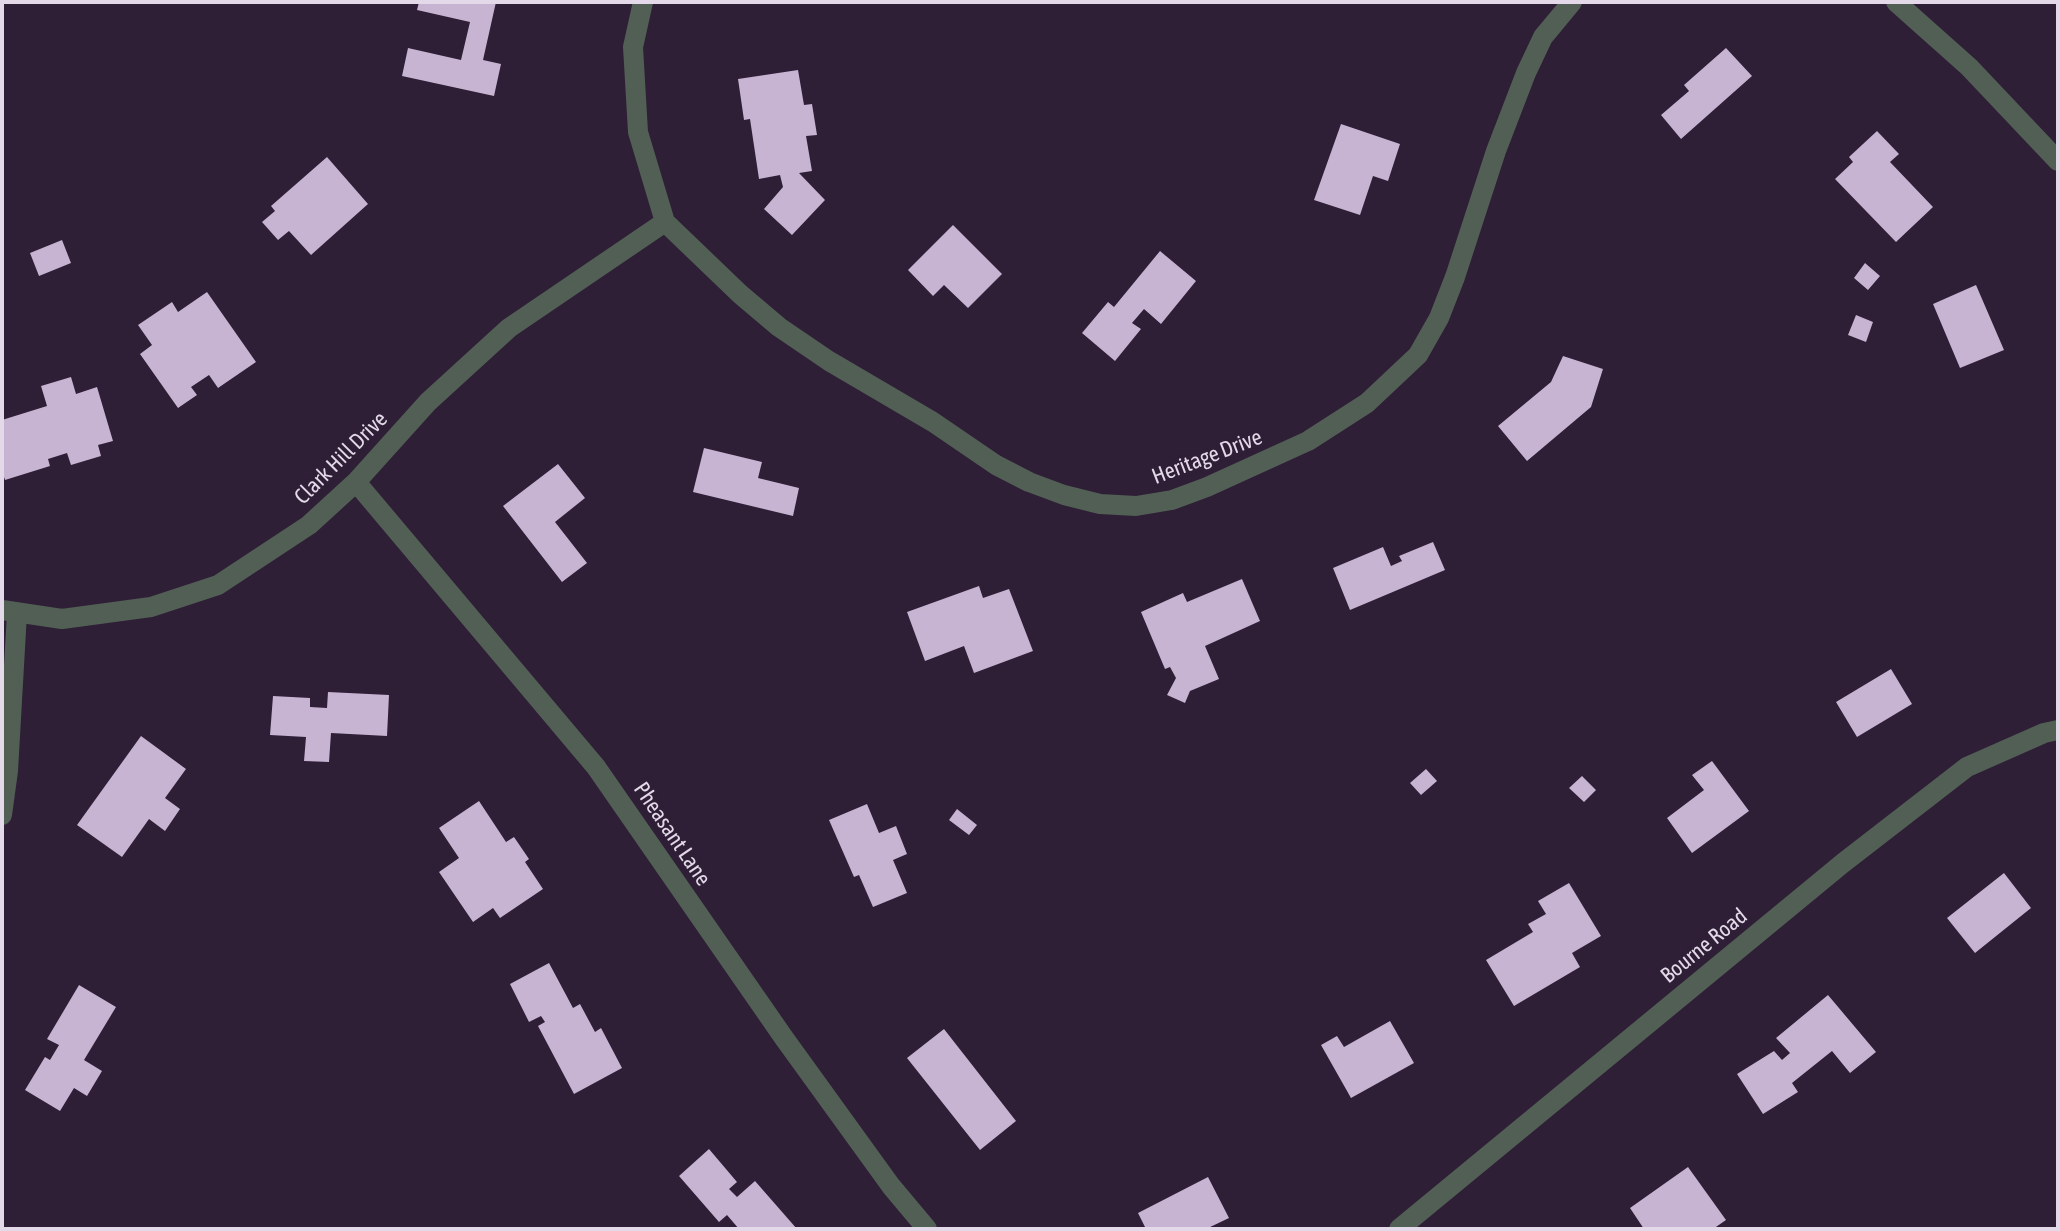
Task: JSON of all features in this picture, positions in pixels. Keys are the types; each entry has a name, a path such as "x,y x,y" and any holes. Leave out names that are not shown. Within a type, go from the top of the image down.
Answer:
{"street":[{"name":"Heritage Drive","path":"643,2 633,47 638,132 665,222 779,327 829,361 933,422 996,465 1052,491 1100,504 1136,506 1172,500 1207,487 1308,441 1367,403 1418,355 1450,291 1496,151 1526,73 1543,37 1572,2"},
{"path":"1896,2 1969,67 2058,161"},
{"name":"Clark Hill Drive","path":"9,612 62,619 151,607 218,585 309,525 356,482 428,402 509,328 665,222"},
{"name":"Pheasant Lane","path":"356,482 596,767 784,1038 891,1186 927,1229"},
{"path":"2,815 8,771 9,612"},
{"name":"Bourne Road","path":"1399,1229 1843,863 1967,767 2044,733 2058,730"}],"building":[{"path":"419,2 496,2 483,60 501,64 494,96 402,76 408,48 461,60 470,22 417,10"},
{"path":"1726,48 1752,76 1681,139 1661,115 1689,91 1684,85"},
{"path":"798,70 804,105 812,104 817,135 806,136 812,171 799,173 825,200 792,235 764,209 783,187 780,175 759,179 750,119 744,120 738,79"},
{"path":"1341,124 1400,144 1388,181 1373,176 1360,215 1314,200"},
{"path":"1877,131 1899,154 1890,162 1933,207 1896,242 1835,179 1853,162 1849,157"},
{"path":"327,157 368,204 311,255 289,231 278,240 262,222 275,211 271,206"},
{"path":"953,225 1002,274 968,308 944,285 933,296 908,270"},
{"path":"62,240 71,263 39,276 30,253"},
{"path":"1160,251 1196,281 1161,324 1144,309 1132,323 1141,329 1115,361 1082,333 1108,302 1114,307"},
{"path":"1865,263 1880,276 1868,290 1854,278"},
{"path":"1976,285 2004,350 1960,368 1933,304"},
{"path":"207,292 256,362 218,388 209,375 191,387 197,395 178,408 140,354 152,345 138,325 172,302 178,312"},
{"path":"1856,315 1873,322 1866,342 1848,335"},
{"path":"1563,356 1603,369 1591,407 1527,461 1498,426 1551,382"},
{"path":"71,377 76,394 97,387 113,441 98,445 101,456 71,465 67,453 48,459 50,466 5,480 2,471 2,420 47,406 41,386"},
{"path":"704,448 762,462 758,478 799,488 793,516 693,492"},
{"path":"558,464 585,498 555,522 587,563 562,582 503,506"},
{"path":"1433,542 1445,570 1350,610 1333,568 1383,547 1391,566 1402,561 1399,556"},
{"path":"1242,579 1260,621 1205,646 1219,679 1190,691 1185,703 1167,695 1176,678 1170,667 1165,669 1141,612 1183,593 1187,602"},
{"path":"979,586 983,598 1009,589 1033,651 974,673 964,646 925,661 907,612"},
{"path":"1891,669 1912,704 1857,737 1836,702"},
{"path":"328,692 389,695 387,736 331,733 329,762 304,761 306,737 270,735 273,696 310,698 310,707 327,708"},
{"path":"141,736 186,769 165,798 180,809 165,831 149,819 122,857 77,825"},
{"path":"1712,761 1749,811 1692,853 1667,818 1704,790 1692,775"},
{"path":"1426,769 1437,781 1421,795 1410,783"},
{"path":"1582,776 1596,790 1584,802 1569,788"},
{"path":"479,801 506,842 514,837 529,859 525,862 543,889 500,918 493,908 473,922 439,872 459,858 439,828"},
{"path":"867,804 879,833 896,826 907,854 893,860 907,893 873,907 859,875 854,877 829,820"},
{"path":"957,809 977,825 969,835 949,820"},
{"path":"2004,873 2031,908 1975,953 1947,918"},
{"path":"1569,883 1601,936 1572,953 1580,967 1514,1006 1486,960 1533,932 1528,924 1546,914 1538,901"},
{"path":"549,963 573,1008 580,1004 595,1032 601,1028 622,1068 574,1094 538,1026 545,1022 541,1016 529,1022 510,984"},
{"path":"79,985 116,1007 84,1060 102,1071 87,1096 74,1088 60,1111 25,1090 45,1057 50,1060 59,1045 47,1039"},
{"path":"1828,995 1876,1052 1850,1073 1832,1051 1792,1083 1798,1092 1763,1114 1737,1074 1774,1051 1782,1060 1790,1053 1776,1038"},
{"path":"1390,1021 1414,1063 1351,1098 1321,1045 1337,1036 1344,1047"},
{"path":"944,1029 1016,1121 980,1150 907,1058"},
{"path":"709,1149 737,1182 729,1189 737,1197 755,1181 797,1229 739,1229 727,1215 719,1222 679,1176"},
{"path":"1688,1167 1726,1220 1713,1229 1644,1229 1630,1208"},
{"path":"1208,1177 1229,1218 1206,1229 1146,1229 1138,1213"}]}
